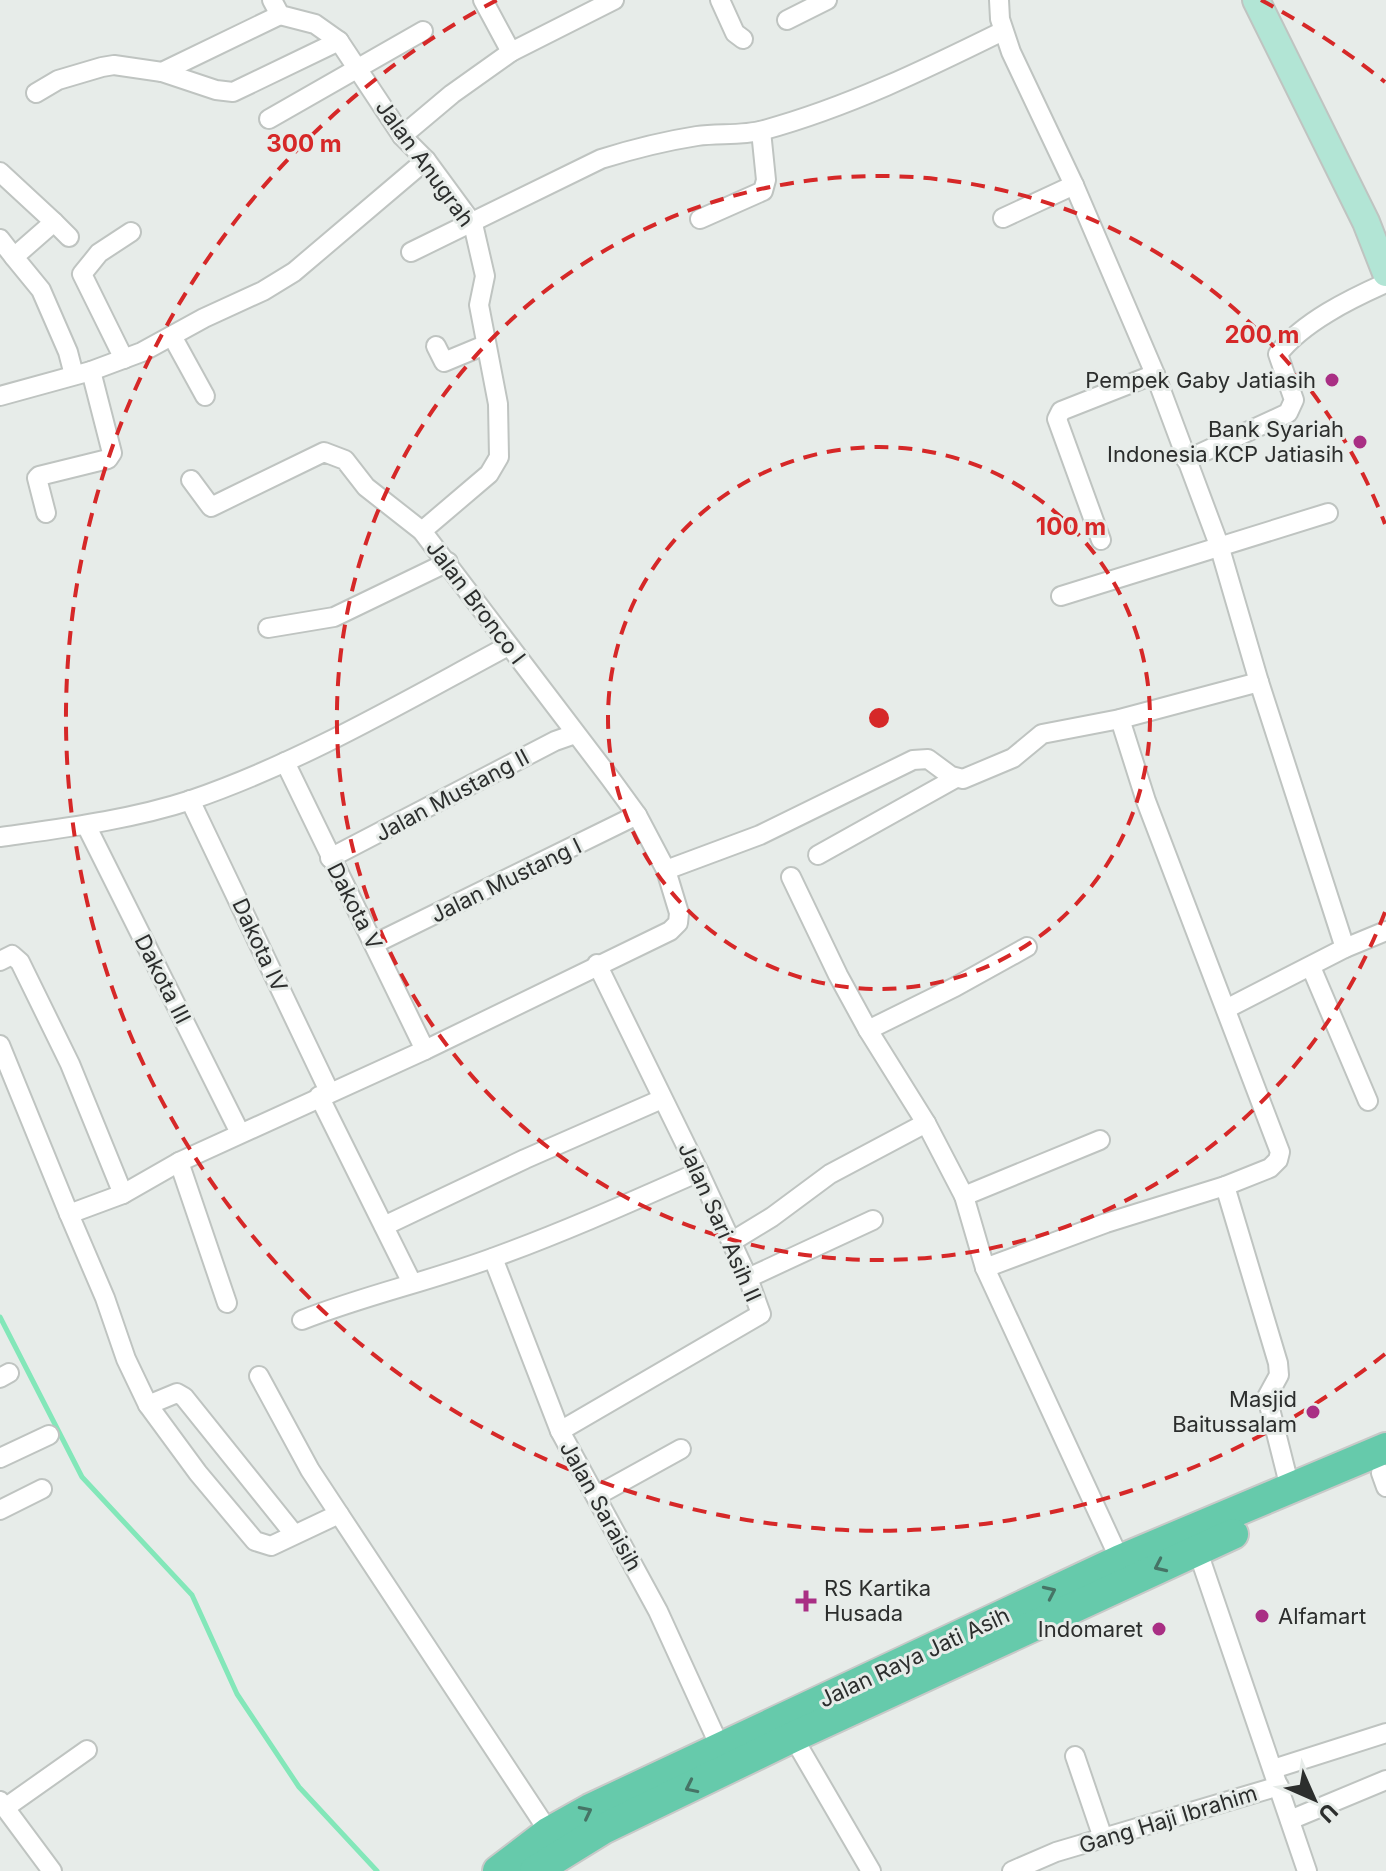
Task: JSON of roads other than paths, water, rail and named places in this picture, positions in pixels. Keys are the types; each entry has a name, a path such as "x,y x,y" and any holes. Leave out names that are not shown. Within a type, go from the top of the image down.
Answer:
{"main road":[{"path":"1256,0 1366,222 1386,273"},
{"name":"Jalan Raya Jati Asih","path":"498,1871 549,1832 590,1809 1120,1560 1290,1488 1385,1470"},
{"name":"Jalan Raya Jati Asih","path":"536,1871 603,1829 793,1737 1197,1549 1385,1470"}],"street":[{"path":"483,0 511,52"},
{"path":"402,136 452,94 511,52 614,0"},
{"path":"720,0 735,33 743,39"},
{"path":"787,20 827,0"},
{"path":"999,0 1003,31 1074,185 1155,374 1219,545 1259,682 1345,948"},
{"path":"162,72 276,7"},
{"name":"Jalan Anugrah","path":"276,7 315,24 339,41 402,136 426,160 473,224 485,276 479,305 498,404 499,457 489,474 422,531"},
{"path":"269,119 423,31"},
{"path":"411,252 601,159 633,149 699,136 761,131 911,77 1003,31"},
{"path":"36,93 58,80 114,65 162,72 216,90 233,92 339,41"},
{"path":"700,219 763,191 766,180 761,131"},
{"path":"0,396 124,359 263,291 294,272 426,160"},
{"path":"0,172 69,237"},
{"path":"1003,218 1074,185"},
{"path":"14,257 54,222"},
{"path":"124,359 82,274 99,253 131,232"},
{"path":"0,239 41,290 68,352 83,373 112,453 108,459 39,476 46,513"},
{"path":"1186,460 1288,413 1294,400 1278,354 1286,344 1347,300 1386,283"},
{"path":"172,336 205,396"},
{"path":"436,346 444,362 485,345"},
{"path":"1101,540 1057,419 1061,411 1155,374"},
{"name":"Jalan Bronco I","path":"191,480 211,507 324,452 345,460 366,487 422,531 637,815 666,870 679,913 678,923 659,938 597,964"},
{"path":"1061,596 1328,513"},
{"path":"268,628 334,617 448,562"},
{"path":"0,837 86,825 190,800 285,762 508,646"},
{"path":"818,855 956,778 969,778 1013,758 1042,734 1120,719 1259,682"},
{"path":"985,1268 1106,1223 1225,1186 1270,1168 1278,1160 1280,1152 1146,801 1120,719"},
{"name":"Jalan Mustang II","path":"330,858 555,741 575,734"},
{"path":"666,870 760,835 907,762 928,759 956,778"},
{"name":"Dakota V","path":"285,762 425,1050"},
{"name":"Dakota IV","path":"190,800 412,1283"},
{"name":"Jalan Mustang I","path":"374,944 637,815"},
{"name":"Dakota III","path":"86,825 240,1133"},
{"path":"791,877 838,975 926,1123 964,1196 985,1268 1120,1560"},
{"path":"1226,1009 1345,948 1386,931"},
{"path":"868,1030 1027,947"},
{"path":"0,961 12,955 20,962 70,1064 123,1194"},
{"path":"69,1214 123,1194 179,1162 425,1050 597,964"},
{"name":"Jalan Sari Asih II","path":"560,1431 761,1314 748,1278 699,1172 597,964"},
{"path":"1311,967 1368,1101"},
{"path":"0,1045 105,1298 126,1359 148,1405 198,1473 255,1541 271,1546 339,1514"},
{"path":"384,1226 662,1099"},
{"path":"731,1242 772,1217 830,1174 926,1123"},
{"path":"964,1196 1100,1140"},
{"path":"179,1162 227,1303"},
{"path":"302,1320 493,1258 591,1220 699,1172"},
{"path":"1225,1186 1278,1363 1279,1375 1267,1397 1290,1488"},
{"path":"748,1278 873,1220"},
{"name":"Jalan Saraisih","path":"493,1258 560,1431 658,1611 721,1749"},
{"path":"259,1376 310,1470 549,1832"},
{"path":"148,1405 170,1394 177,1393 184,1397 294,1534"},
{"path":"0,1458 49,1435"},
{"path":"596,1496 681,1449"},
{"path":"0,1510 42,1489"},
{"path":"1197,1549 1307,1871"},
{"name":"Gang Haji Ibrahim","path":"1012,1871 1056,1852 1276,1777 1386,1733"},
{"path":"793,1737 871,1871"},
{"path":"52,1871 3,1804 87,1750"},
{"path":"1075,1756 1103,1838"},
{"path":"1290,1820 1386,1780"},
{"path":"1056,1852 1063,1871"}],"waterway":[{"path":"0,1317 82,1477 192,1595 237,1694 299,1787 377,1871"}],"place":[{"name":"Pempek Gaby Jatiasih","path":"1332,380"},
{"name":"Bank Syariah Indonesia KCP Jatiasih","path":"1360,442"},
{"name":"Masjid Baitussalam","path":"1313,1412"},
{"name":"RS Kartika Husada","path":"806,1601"},
{"name":"Alfamart","path":"1262,1616"},
{"name":"Indomaret","path":"1159,1629"}]}
